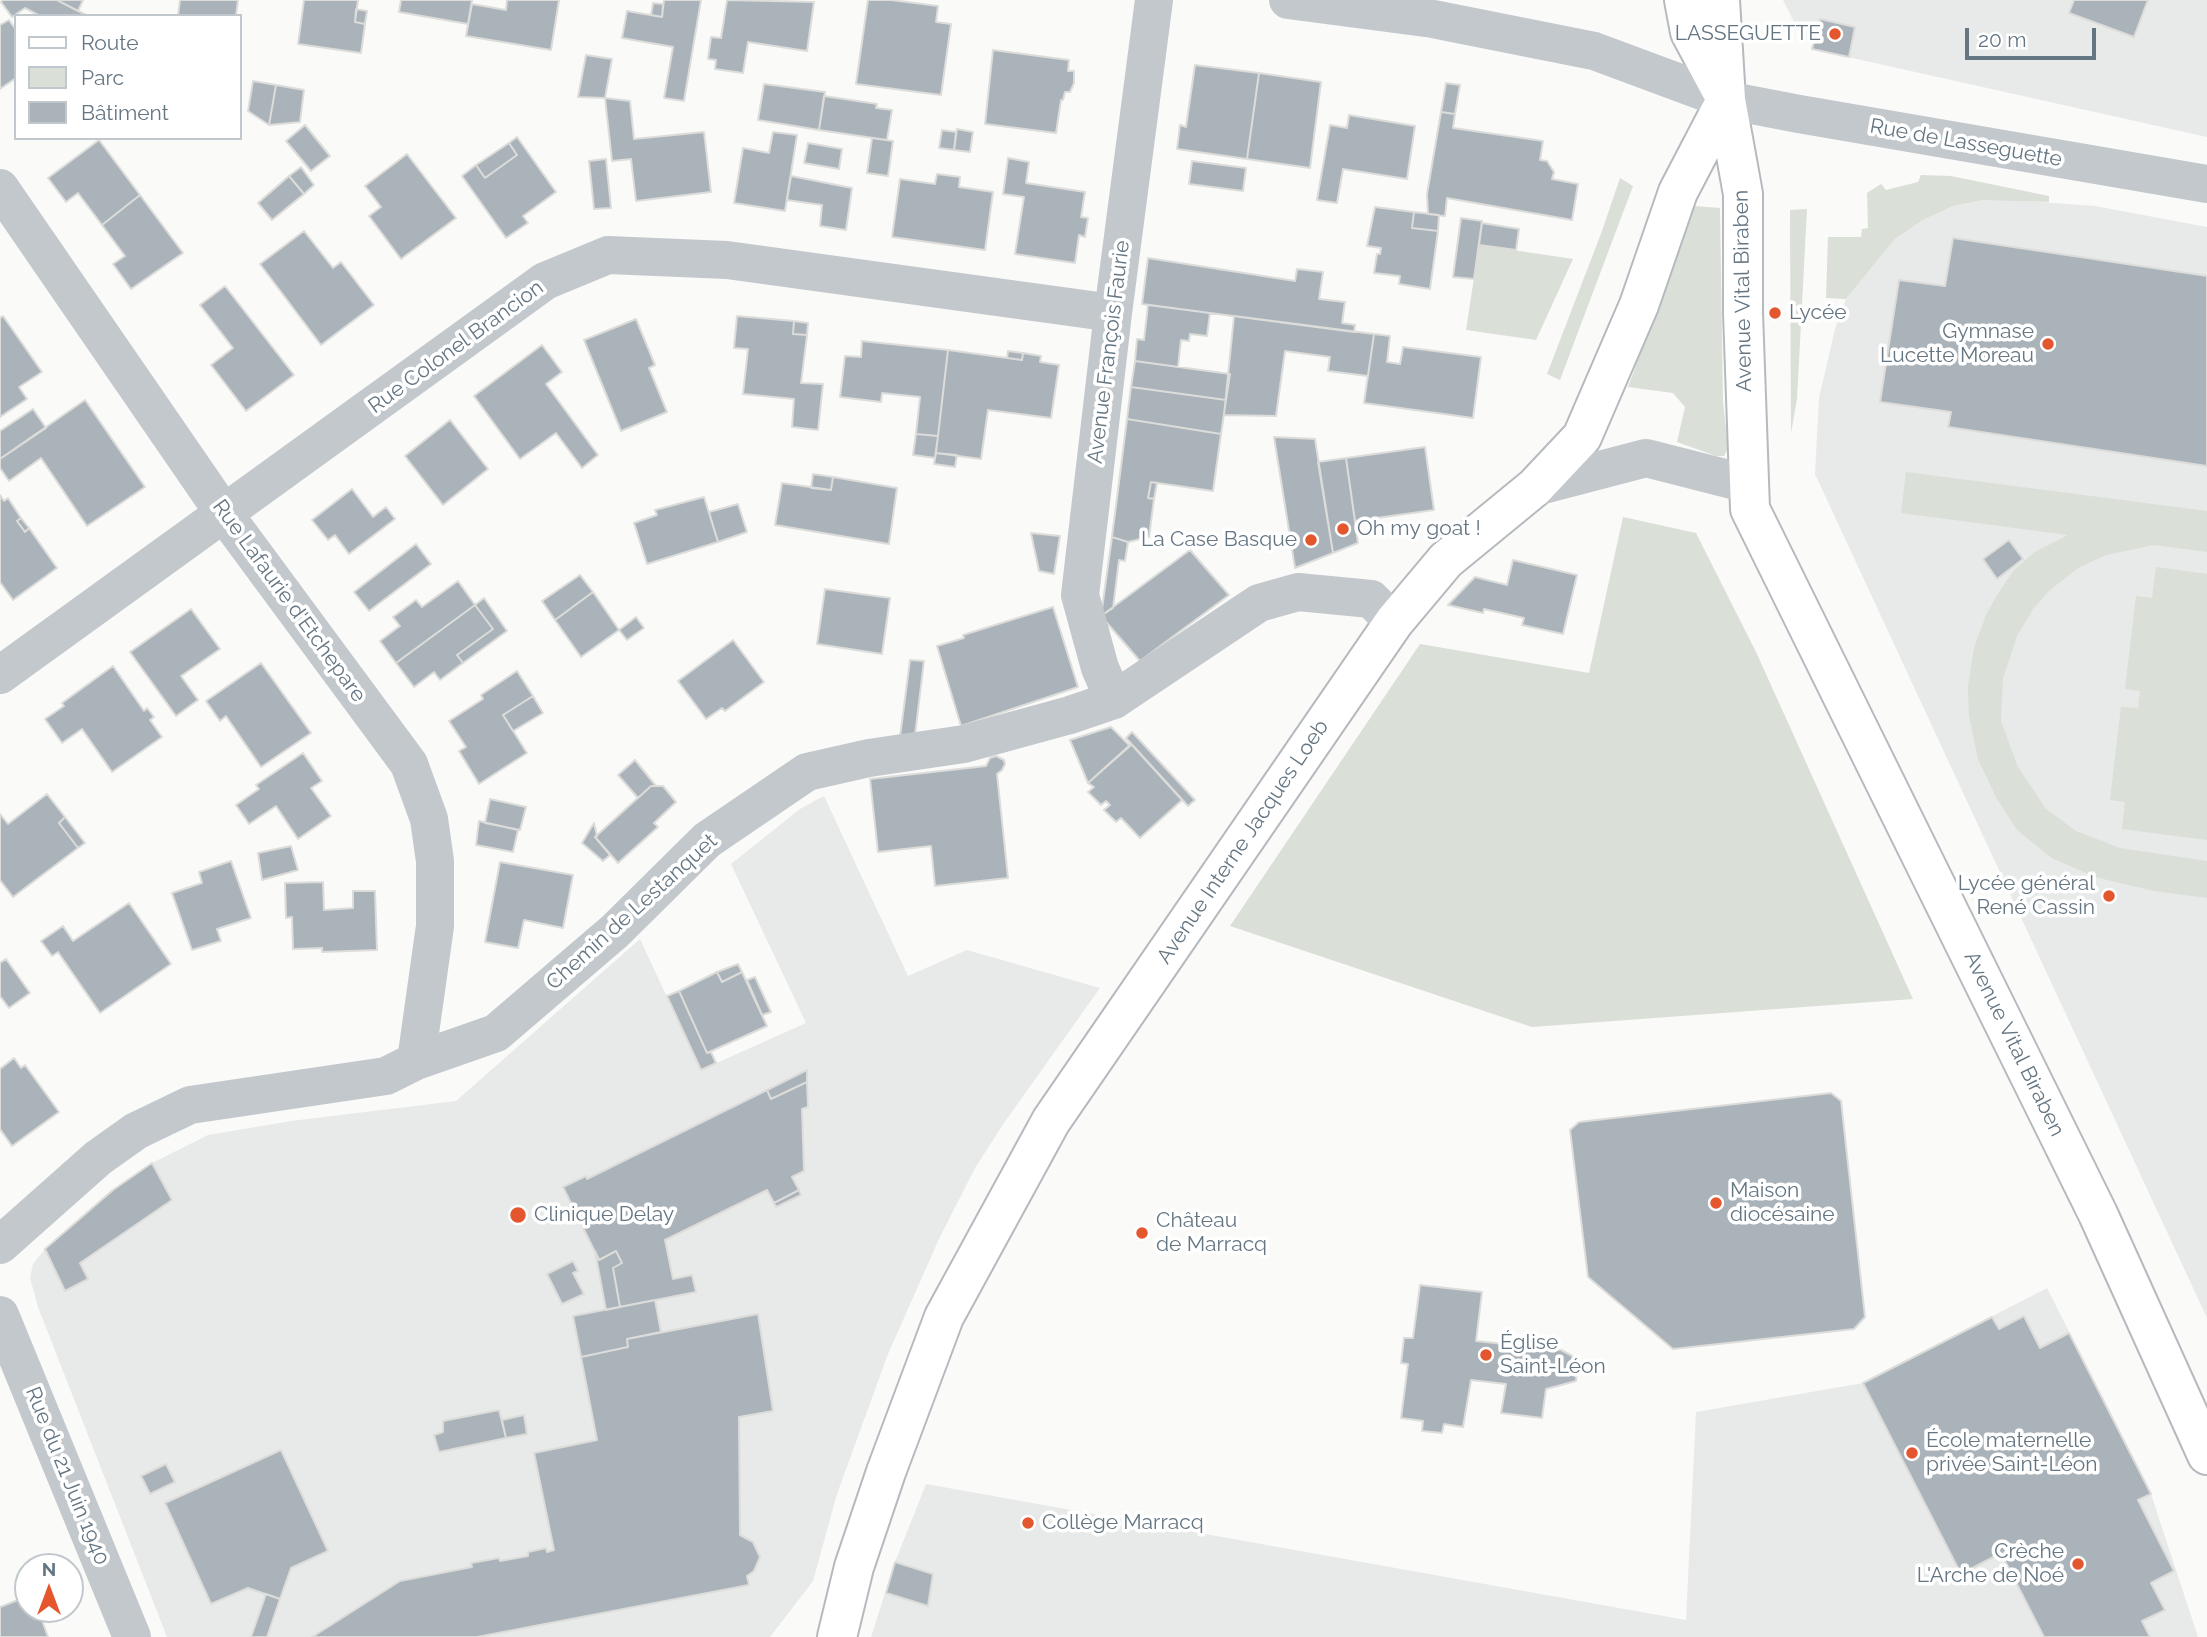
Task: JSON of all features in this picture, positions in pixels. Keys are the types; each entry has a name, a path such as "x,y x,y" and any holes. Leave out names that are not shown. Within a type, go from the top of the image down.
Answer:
{"main road":[{"path":"1684,0 1690,32 1726,100"},
{"path":"1720,0 1726,100"},
{"name":"Avenue Vital Biraben","path":"1726,100 1743,194 1743,313 1750,509 2098,1214 2207,1455"},
{"name":"Avenue Interne Jacques Loeb","path":"837,1637 854,1566 944,1317 1051,1121 1394,622 1446,560 1535,487 1582,437 1639,304 1678,192 1726,100"}],"street":[{"name":"Avenue François Faurie","path":"1114,700 1100,668 1080,596 1113,313 1154,0"},
{"name":"Rue de Lasseguette","path":"1288,0 1433,19 1594,51 1726,100 2032,156 2207,184"},
{"name":"Rue Lafaurie d'Etchepare","path":"0,188 225,514 409,764 429,818 435,861 435,926 416,1060"},
{"name":"Rue Colonel Brancion","path":"0,675 545,281 608,255 727,260 1113,313"},
{"path":"1535,487 1646,458 1748,484"},
{"name":"Chemin de Lestanquet","path":"0,1245 98,1158 135,1130 190,1105 386,1076 416,1060 496,1033 615,931 707,840 807,772 869,758 964,744 1114,700 1259,603 1298,592 1371,599 1394,622"},
{"name":"Rue du 21 Juin 1940","path":"0,1315 132,1637"}],"shaded area":[{"path":"1783,0 2207,0 2207,137 1812,49 1814,42 1803,40"},
{"name":"Lycée général René Cassin","path":"1984,200 2095,206 2207,227 2207,1318 1815,474 1819,398 1835,329 1846,299 1895,239 1923,220 1953,206"},
{"name":"Clinique Delay","path":"824,796 908,976 967,950 1100,988 975,1168 939,1239 888,1354 837,1494 813,1581 770,1637 167,1637 38,1307 30,1278 33,1264 45,1249 113,1190 152,1163 208,1135 291,1121 456,1101 640,939 701,1070 806,1023 731,864 800,809"},
{"path":"2047,1288 2151,1494 2198,1637 871,1637 895,1562 926,1484 1686,1620 1696,1412 1863,1383"}],"green space":[{"path":"1921,175 1951,176 2049,196 2049,202 1984,200 1953,206 1923,220 1895,239 1846,299 1826,298 1828,237 1861,237 1862,229 1868,228 1867,193 1881,184 1886,190 1918,182"},
{"path":"1620,178 1633,186 1560,380 1547,374"},
{"path":"1694,206 1720,208 1723,401 1728,448 1724,456 1716,456 1677,442 1685,407 1673,393 1628,387"},
{"path":"1807,209 1797,399 1791,433 1790,210"},
{"path":"1479,245 1573,259 1536,340 1466,330"},
{"path":"1906,472 2207,511 2207,552 2154,545 2106,555 2078,568 2050,590 2033,609 2017,636 2003,678 2001,721 2017,765 2045,808 2076,831 2120,848 2207,861 2207,898 2154,891 2095,877 2052,858 2018,831 1997,799 1978,759 1969,716 1968,687 1974,648 1986,615 2014,570 2035,552 2068,535 1901,513"},
{"path":"1623,517 1696,533 1756,652 1913,999 1532,1027 1230,926 1420,644 1589,673"},
{"path":"2156,567 2207,574 2207,840 2122,829 2125,802 2110,800 2121,707 2138,708 2140,691 2125,689 2136,596 2152,598"}],"building":[{"path":"57,0 84,14 36,14 25,8 12,17 1,2"},
{"path":"57,0 83,0 78,11"},
{"path":"180,0 238,0 236,14 178,14"},
{"path":"304,0 358,0 355,22 365,24 361,53 298,44"},
{"path":"401,0 472,0 468,24 399,12"},
{"path":"507,0 559,0 551,50 466,36 472,4 506,10"},
{"path":"664,0 701,0 684,101 664,98 673,47 622,38 627,11 662,17"},
{"path":"727,0 814,2 807,51 748,42 743,73 715,69 716,60 708,59 711,37 721,38"},
{"path":"868,0 938,6 936,22 951,24 941,95 856,84"},
{"path":"2074,0 2148,0 2134,37 2069,13"},
{"path":"653,3 663,4 662,17 651,15"},
{"path":"356,9 367,11 365,24 355,22"},
{"name":"LASSEGUETTE","path":"1820,19 1855,27 1849,57 1812,49"},
{"path":"9,20 14,27 14,79 0,89 0,25"},
{"path":"993,50 1069,60 1068,71 1074,71 1074,83 1070,92 1065,92 1061,100 1056,133 985,124"},
{"path":"586,55 612,59 605,98 578,97"},
{"path":"1195,65 1259,73 1247,159 1177,149 1180,125 1186,127"},
{"path":"1259,73 1321,82 1310,168 1247,159"},
{"path":"253,81 276,85 269,125 248,111"},
{"path":"1446,83 1460,85 1455,114 1441,112"},
{"path":"764,84 825,92 819,130 758,120"},
{"path":"276,85 304,90 300,122 269,125"},
{"path":"824,96 877,104 876,108 892,110 887,140 819,130"},
{"path":"605,98 630,101 634,139 704,132 711,192 636,201 631,159 612,161"},
{"path":"1441,112 1455,114 1453,128 1543,141 1540,160 1547,161 1554,172 1552,179 1578,184 1572,220 1447,198 1445,216 1428,214 1427,194"},
{"path":"1349,115 1415,126 1407,179 1343,169 1337,203 1317,200 1330,125 1347,128"},
{"path":"305,125 330,156 311,171 286,141"},
{"path":"957,129 973,132 970,152 954,150"},
{"path":"942,130 956,132 954,150 939,148"},
{"path":"773,132 797,135 785,211 734,203 743,148 769,153"},
{"path":"517,137 556,192 523,216 528,223 506,238 462,176 476,165 485,178 517,155 509,143"},
{"path":"872,138 893,141 888,176 867,173"},
{"path":"99,140 140,195 102,225 78,193 66,202 48,178"},
{"path":"509,143 517,155 485,178 476,165"},
{"path":"808,143 842,149 839,169 804,163"},
{"path":"407,154 456,218 401,259 369,216 381,207 365,186"},
{"path":"1008,158 1029,162 1026,183 1085,192 1081,217 1088,218 1085,237 1079,235 1075,263 1015,254 1024,197 1003,194"},
{"path":"606,159 611,208 594,209 589,161"},
{"path":"1192,161 1246,168 1243,191 1189,184"},
{"path":"301,167 314,185 304,194 289,176"},
{"path":"937,174 960,177 959,187 993,192 985,250 892,237 900,179 935,184"},
{"path":"289,176 304,194 272,220 258,203"},
{"path":"791,176 852,188 846,230 820,226 822,205 787,200"},
{"path":"140,195 183,253 131,289 113,264 125,256 102,225"},
{"path":"1375,207 1414,212 1412,228 1438,231 1430,289 1399,284 1400,276 1374,273 1377,254 1380,254 1381,248 1367,246"},
{"path":"1414,212 1439,215 1438,231 1412,228"},
{"path":"1461,218 1482,221 1474,279 1453,277"},
{"path":"1482,223 1519,229 1516,250 1479,245"},
{"path":"304,231 333,268 341,262 374,305 321,345 260,264"},
{"name":"Gymnase Lucette Moreau","path":"1953,238 2207,276 2207,466 1948,427 1951,412 1880,402 1899,280 1945,286"},
{"path":"1148,258 1295,281 1297,269 1323,272 1319,299 1345,302 1342,323 1355,325 1354,332 1142,304"},
{"path":"225,286 294,375 246,411 211,365 233,348 200,305"},
{"path":"1148,305 1210,313 1207,336 1190,334 1189,341 1181,340 1178,367 1135,361 1137,339 1144,340"},
{"path":"3,316 42,372 19,387 27,399 0,417 0,318"},
{"path":"737,316 794,321 793,334 807,335 801,383 823,384 818,430 792,427 794,399 743,394 748,349 734,348"},
{"path":"1234,316 1374,334 1368,376 1328,371 1330,357 1285,351 1276,416 1224,415"},
{"path":"636,319 655,365 649,368 667,412 621,431 584,340"},
{"path":"794,321 808,323 807,335 793,334"},
{"path":"1374,334 1390,336 1387,362 1400,364 1403,347 1481,357 1473,418 1364,403"},
{"path":"862,341 948,350 938,436 916,434 920,397 882,393 881,402 840,397 845,356 861,357"},
{"path":"542,345 562,372 546,384 598,455 582,468 556,433 520,459 474,396"},
{"path":"948,350 1022,360 1023,353 1041,356 1040,362 1059,365 1051,418 988,410 981,459 936,453"},
{"path":"1008,351 1023,353 1022,360 1007,358"},
{"path":"1135,361 1230,374 1226,400 1131,387"},
{"path":"1131,387 1226,400 1221,434 1127,419"},
{"path":"85,400 145,487 87,526 41,458 9,481 0,468 0,459"},
{"path":"33,409 46,428 0,459 0,431"},
{"path":"1127,419 1221,434 1213,491 1151,482 1148,498 1154,499 1149,537 1128,542 1112,537"},
{"path":"450,420 488,469 443,505 405,456"},
{"path":"916,434 938,436 935,458 913,455"},
{"path":"1274,437 1315,439 1333,553 1295,568"},
{"path":"1425,447 1434,510 1355,521 1346,458"},
{"path":"936,453 957,455 955,467 934,464"},
{"path":"1346,458 1358,543 1333,553 1318,462"},
{"path":"813,474 833,477 831,490 811,488"},
{"path":"833,477 897,488 889,544 775,525 782,483 831,490"},
{"path":"1151,482 1157,483 1154,499 1148,498"},
{"path":"352,489 373,517 386,507 395,519 349,554 335,535 328,540 312,520"},
{"path":"0,495 4,501 8,498 21,518 17,521 25,532 29,528 57,568 13,600 0,582"},
{"path":"704,497 718,542 647,564 634,523 657,515 655,510"},
{"path":"738,504 747,532 718,542 709,512"},
{"path":"21,518 29,528 25,532 17,521"},
{"path":"1031,533 1060,536 1054,574 1039,571"},
{"path":"1112,537 1128,542 1125,561 1119,560 1113,608 1101,616"},
{"path":"2009,540 2023,559 1997,579 1983,559"},
{"path":"416,544 431,564 369,611 354,592"},
{"path":"1190,550 1229,595 1140,661 1101,616"},
{"path":"1513,560 1577,575 1563,634 1522,625 1524,618 1484,609 1483,613 1448,605 1475,577 1507,585"},
{"path":"580,575 593,592 555,620 542,601"},
{"path":"458,581 475,605 396,663 380,641 400,626 393,617 416,600 422,607"},
{"path":"825,589 890,598 882,654 817,644"},
{"path":"593,592 619,630 581,657 555,620"},
{"path":"484,598 507,631 463,663 457,655 493,629 475,605"},
{"path":"475,605 493,629 457,655 463,663 440,680 434,672 414,687 396,663"},
{"path":"1053,607 1078,687 961,726 937,646 964,638 963,635"},
{"path":"191,609 220,649 181,676 198,700 176,716 130,652"},
{"path":"636,617 644,628 627,640 619,630"},
{"path":"733,640 764,682 725,711 722,708 706,719 678,681"},
{"path":"910,660 924,661 915,735 900,737"},
{"path":"261,663 311,733 261,767 226,716 220,721 206,701"},
{"path":"113,666 144,711 147,708 154,717 150,720 162,737 112,772 82,729 62,743 45,719 64,706 62,703"},
{"path":"517,671 533,696 503,715 527,753 479,784 459,751 466,747 449,721 483,699 481,695"},
{"path":"533,696 543,713 513,731 503,715"},
{"path":"1111,727 1130,746 1088,783 1070,740"},
{"path":"1132,732 1195,800 1188,806 1126,738"},
{"path":"1131,744 1182,800 1140,838 1121,818 1116,822 1104,810 1110,805 1106,801 1101,805 1088,792 1094,787 1088,783"},
{"path":"303,753 322,781 311,788 331,816 298,839 276,806 249,824 236,805 259,789 256,785"},
{"path":"996,756 1004,760 1005,764 997,774 1008,878 935,886 931,846 878,852 870,779 986,766 990,758"},
{"path":"635,760 656,786 651,786 638,798 618,775"},
{"path":"651,786 663,786 676,802 654,823 658,827 618,863 595,837"},
{"path":"47,794 65,817 59,823 78,848 13,897 0,880 0,814 8,824"},
{"path":"490,799 526,807 520,830 485,823"},
{"path":"65,817 85,843 78,848 59,823"},
{"path":"479,821 518,830 513,852 476,845"},
{"path":"594,823 595,837 610,855 603,861 582,843"},
{"path":"291,846 298,870 262,880 258,853"},
{"path":"231,861 251,918 217,929 221,941 192,950 172,893 202,883 199,872"},
{"path":"500,862 573,875 563,928 524,920 518,948 485,942"},
{"path":"323,882 324,910 353,908 353,891 375,891 377,950 322,952 322,948 293,949 292,917 286,918 285,883"},
{"path":"129,903 171,964 100,1013 58,952 52,956 41,941 63,926 73,941"},
{"path":"6,959 30,993 9,1008 0,996 0,963"},
{"path":"738,964 742,972 722,982 717,972"},
{"path":"717,972 722,982 742,972 767,1026 707,1053 679,991"},
{"path":"755,977 771,1012 762,1015 747,980"},
{"path":"679,991 707,1053 711,1052 716,1063 701,1070 667,996"},
{"path":"14,1058 21,1068 25,1065 59,1112 12,1146 0,1129 0,1069"},
{"path":"807,1070 807,1082 771,1099 767,1090"},
{"path":"807,1082 808,1107 802,1109 804,1171 792,1177 799,1190 774,1203 767,1190 665,1240 673,1279 692,1275 696,1292 620,1307 613,1268 622,1263 616,1251 599,1260 563,1187 586,1176 587,1179 767,1090 771,1099"},
{"name":"Maison diocésaine","path":"1831,1093 1841,1101 1865,1317 1854,1329 1673,1349 1588,1277 1570,1130 1579,1122"},
{"path":"152,1163 172,1200 80,1263 88,1279 65,1291 45,1249 113,1190"},
{"path":"799,1190 801,1195 776,1207 774,1203"},
{"path":"595,1251 599,1260 616,1251 622,1263 613,1268 620,1307 606,1310"},
{"path":"573,1261 578,1271 573,1273 584,1294 562,1304 547,1274"},
{"name":"Église Saint-Léon","path":"1420,1285 1482,1292 1476,1341 1561,1350 1578,1359 1576,1381 1546,1389 1542,1418 1501,1413 1506,1384 1471,1380 1463,1427 1444,1424 1442,1433 1422,1431 1423,1421 1401,1418 1408,1364 1401,1363 1404,1338 1413,1338"},
{"path":"655,1300 661,1332 627,1339 628,1347 581,1357 573,1316"},
{"path":"758,1314 773,1411 739,1417 740,1535 753,1542 760,1557 754,1571 747,1576 749,1585 477,1637 312,1637 400,1581 472,1567 471,1563 528,1556 528,1552 546,1548 547,1552 554,1550 534,1453 597,1440 581,1357 628,1347 627,1339"},
{"path":"2024,1316 2040,1348 2069,1333 2151,1494 2138,1500 2174,1571 2151,1583 2165,1610 2142,1621 2150,1637 2044,1637 2001,1553 1961,1574 1863,1383 1992,1317 1999,1329"},
{"path":"499,1410 506,1438 439,1452 434,1435 443,1432 443,1421"},
{"path":"524,1415 527,1434 506,1438 502,1420"},
{"path":"281,1450 328,1551 291,1568 280,1599 248,1588 211,1604 165,1503"},
{"path":"166,1464 175,1482 150,1494 141,1476"},
{"path":"895,1562 933,1574 928,1606 886,1593"},
{"path":"266,1594 280,1599 267,1637 251,1637"},
{"path":"14,1602 14,1623 43,1623 48,1637 0,1637 0,1607"}],"place":[{"name":"LASSEGUETTE","path":"1835,34"},
{"name":"Lycée","path":"1775,313"},
{"name":"Gymnase Lucette Moreau","path":"2048,344"},
{"name":"Oh my goat !","path":"1343,529"},
{"name":"La Case Basque","path":"1311,540"},
{"name":"Lycée général René Cassin","path":"2109,896"},
{"name":"Maison diocésaine","path":"1716,1203"},
{"name":"Clinique Delay","path":"518,1215"},
{"name":"Château de Marracq","path":"1142,1233"},
{"name":"Église Saint-Léon","path":"1486,1355"},
{"name":"École maternelle privée Saint-Léon","path":"1912,1453"},
{"name":"Collège Marracq","path":"1028,1523"},
{"name":"Crèche L'Arche de Noé","path":"2078,1564"}]}
